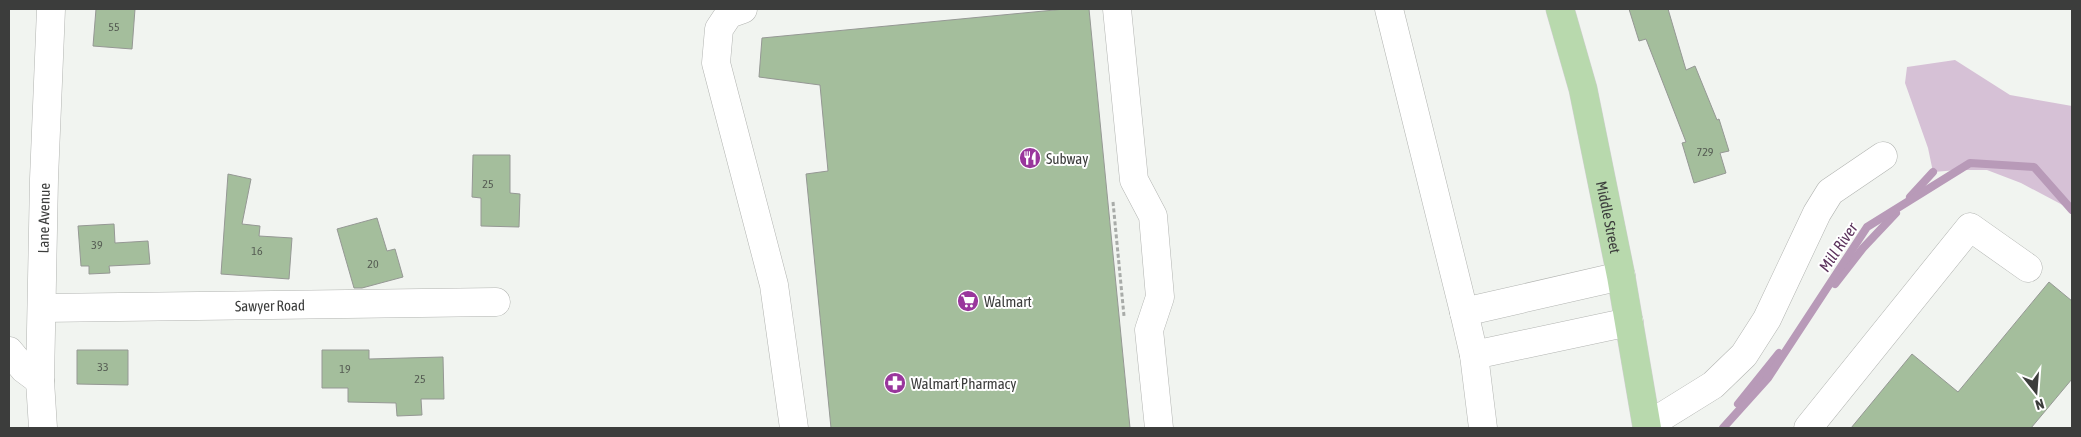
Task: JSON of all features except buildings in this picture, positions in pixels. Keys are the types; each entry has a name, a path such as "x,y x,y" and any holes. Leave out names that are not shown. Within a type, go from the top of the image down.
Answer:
{"main road":[{"name":"Middle Street","path":"1560,9 1583,88 1621,276 1647,427"}],"street":[{"name":"Lane Avenue","path":"43,428 40,381 50,9"},
{"path":"743,9 729,14 719,29 716,64 774,285 794,428"},
{"path":"1116,9 1134,180 1153,216 1160,298 1149,330 1159,428"},
{"path":"1389,9 1474,356 1483,428"},
{"path":"1647,427 1713,385 1744,355 1767,319 1817,213 1830,192 1882,156"},
{"path":"1808,428 1970,227 2028,268"},
{"path":"1464,312 1621,276"},
{"name":"Sawyer Road","path":"42,308 496,302"},
{"path":"1474,356 1629,322"},
{"path":"9,351 24,369 40,381"}],"path":[{"path":"1112,192 1124,320"}],"shaded area":[{"path":"1955,60 2010,95 2072,106 2072,210 2021,183 1987,170 1933,172 1928,148 1905,83 1907,67"}],"waterway":[{"name":"Mill River","path":"1723,428 1768,378 1867,227 1970,163 2034,167 2072,210"},
{"path":"1910,197 1933,172"},
{"path":"1835,284 1863,248 1896,213"},
{"path":"1738,404 1779,353"}],"place":[{"name":"Subway","path":"1030,158"},
{"name":"Walmart","path":"968,301"},
{"name":"Walmart Pharmacy","path":"895,383"}]}
